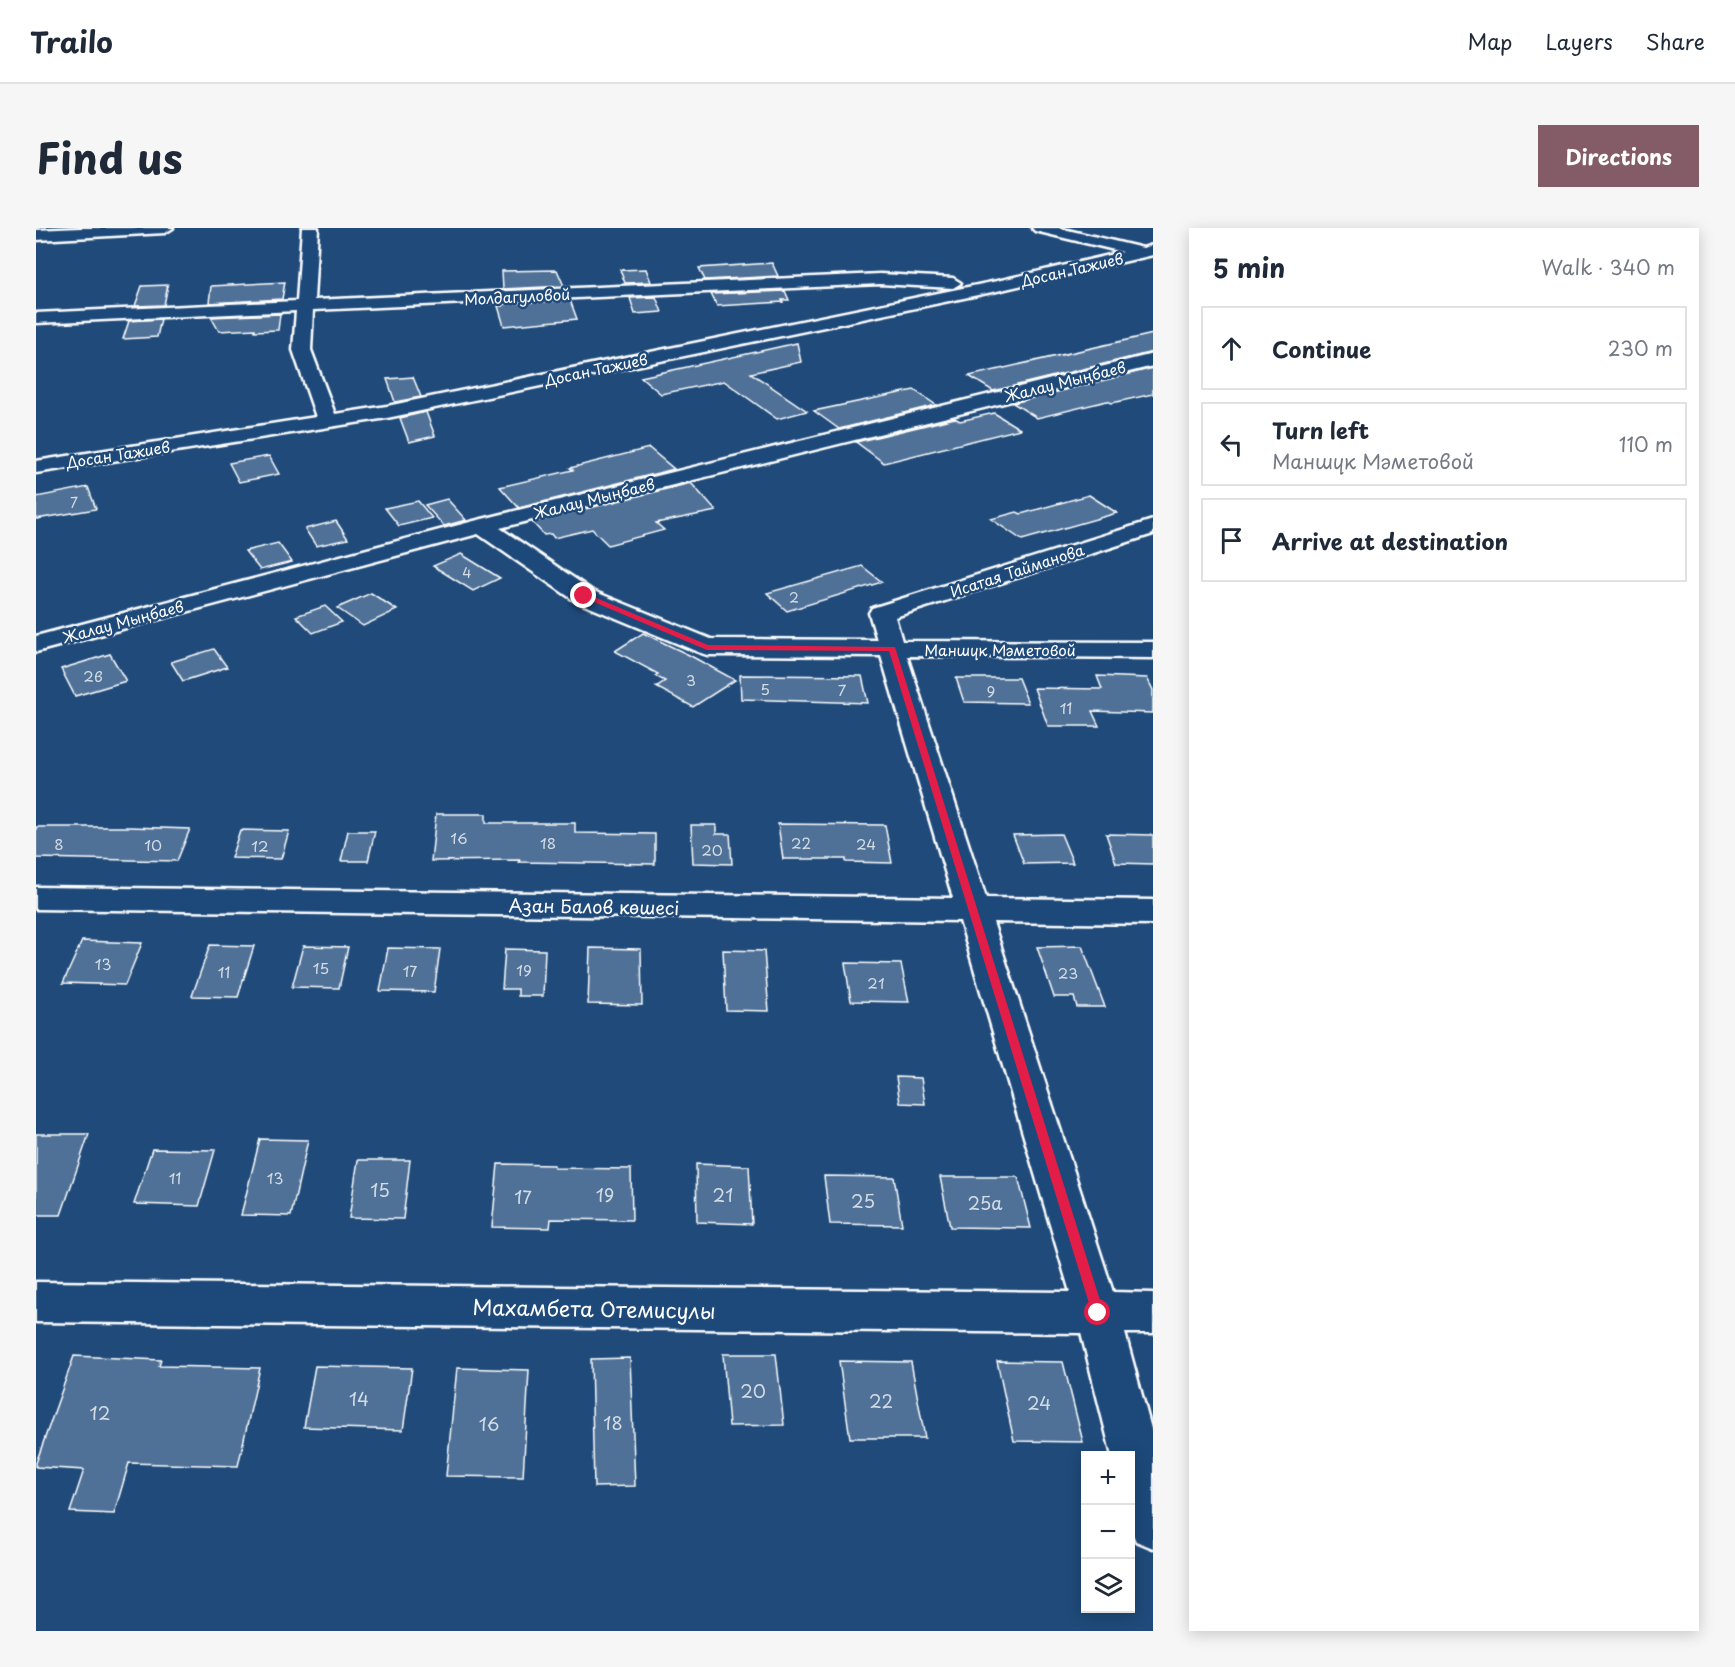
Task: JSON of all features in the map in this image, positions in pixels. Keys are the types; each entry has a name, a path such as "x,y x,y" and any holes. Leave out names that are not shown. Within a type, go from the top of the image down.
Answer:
{"street":[{"path":"36,234 165,228"},
{"path":"310,228 302,350 328,422"},
{"path":"1040,228 1151,249"},
{"path":"1098,228 1151,249"},
{"name":"Досан Тажиев","path":"36,467 399,409 997,286 1151,249"},
{"name":"Молдагуловой","path":"36,318 880,279 997,286"},
{"name":"Жалау Мыңбаев","path":"36,644 482,526 1153,360"},
{"name":"Маншүк Мәметовой","path":"482,526 584,596 707,647 1153,650"},
{"name":"Исатая Тайманова","path":"892,648 881,613 1153,527"},
{"path":"892,648 1098,1313 1153,1524"},
{"name":"Азан Балов көшесі","path":"36,898 1153,912"},
{"name":"Махамбета Отемисулы","path":"36,1302 1153,1313"}],"building":[{"path":"772,263 778,276 705,280 699,268"},
{"path":"646,269 651,282 625,283 620,270"},
{"path":"557,270 564,286 503,289 502,271"},
{"path":"285,282 282,299 209,303 211,286"},
{"path":"168,285 164,305 135,306 142,286"},
{"path":"785,291 789,300 782,300 783,302 717,306 711,294"},
{"path":"656,297 662,312 635,314 630,298"},
{"path":"570,300 577,319 504,326 498,306 503,306 503,304"},
{"path":"280,314 278,330 255,331 255,329 219,331 211,317"},
{"path":"161,319 157,337 123,339 129,321"},
{"path":"1153,334 1153,352 993,391 969,376"},
{"path":"797,343 801,362 751,373 807,411 777,419 724,381 661,394 641,377"},
{"path":"1153,368 1153,394 1112,403 1107,401 1037,418 1013,403"},
{"path":"413,377 421,397 395,402 387,379"},
{"path":"914,390 936,405 839,429 814,411"},
{"path":"426,412 435,436 409,442 400,418"},
{"path":"994,413 1020,429 884,463 856,442 955,418 960,421"},
{"path":"649,448 674,469 519,508 500,487 573,470 570,468"},
{"path":"269,456 279,474 239,482 229,463"},
{"path":"691,483 716,511 656,523 664,530 608,545 592,529 554,538 551,534 544,535 532,522"},
{"path":"88,487 96,509 36,519 36,497"},
{"path":"1089,495 1117,513 1022,540 991,519 1017,512 1021,514"},
{"path":"447,499 466,520 444,526 425,505"},
{"path":"418,501 432,518 399,526 385,508"},
{"path":"336,521 348,539 316,546 305,529"},
{"path":"278,543 292,562 260,570 245,551"},
{"path":"461,554 500,578 473,591 433,566"},
{"path":"862,566 882,582 787,611 767,593"},
{"path":"371,593 397,610 363,626 337,608"},
{"path":"325,606 342,622 313,633 296,616"},
{"path":"643,633 735,680 693,707 656,687 665,681 655,676 658,674 615,651"},
{"path":"214,649 227,667 183,681 171,662"},
{"path":"110,654 126,681 75,696 61,669"},
{"path":"740,675 862,676 868,703 741,699"},
{"path":"1097,676 1147,678 1153,690 1153,713 1092,711 1099,726 1048,726 1034,688 1102,689"},
{"path":"956,678 1018,678 1028,703 964,702"},
{"path":"436,814 486,814 486,823 575,823 575,833 655,834 655,864 519,862 520,860 431,861"},
{"path":"778,824 885,825 892,863 846,862 846,859 783,859"},
{"path":"691,825 716,825 716,834 730,834 732,864 693,863"},
{"path":"36,827 190,829 177,861 36,858"},
{"path":"240,830 289,831 281,859 231,858"},
{"path":"348,831 375,831 368,861 341,861"},
{"path":"1061,834 1073,863 1024,864 1013,835"},
{"path":"1106,834 1153,835 1153,864 1116,863"},
{"path":"82,941 142,943 125,985 63,983"},
{"path":"210,945 254,946 238,997 192,996"},
{"path":"303,946 348,947 339,988 292,987"},
{"path":"1082,946 1105,1007 1077,1007 1074,997 1054,997 1037,947"},
{"path":"388,948 440,949 434,992 380,991"},
{"path":"590,948 641,949 642,1005 588,1004"},
{"path":"505,949 545,950 543,996 518,996 518,989 502,989"},
{"path":"723,950 764,951 769,1011 726,1010"},
{"path":"845,963 901,964 909,1002 851,1001"},
{"path":"896,1077 921,1078 925,1104 900,1103"},
{"path":"36,1134 89,1134 61,1215 36,1215"},
{"path":"260,1139 308,1140 291,1216 241,1215"},
{"path":"152,1149 215,1150 199,1206 134,1204"},
{"path":"358,1160 410,1160 403,1219 349,1218"},
{"path":"498,1164 554,1165 554,1168 631,1169 632,1220 551,1219 550,1228 492,1227"},
{"path":"696,1164 749,1166 752,1224 697,1222"},
{"path":"824,1176 894,1177 902,1225 830,1224"},
{"path":"940,1177 1018,1177 1031,1228 950,1227"},
{"path":"723,1354 776,1354 784,1425 729,1426"},
{"path":"74,1356 161,1360 159,1366 260,1368 238,1466 129,1463 114,1514 70,1512 84,1470 36,1467 36,1463"},
{"path":"630,1358 635,1486 594,1487 591,1359"},
{"path":"839,1361 911,1362 925,1438 850,1438"},
{"path":"997,1361 1063,1362 1083,1442 1014,1441"},
{"path":"315,1366 412,1368 403,1430 304,1427"},
{"path":"457,1368 529,1370 523,1477 446,1476"}],"route":[{"path":"584,596 707,647 892,648 1098,1313"}]}
